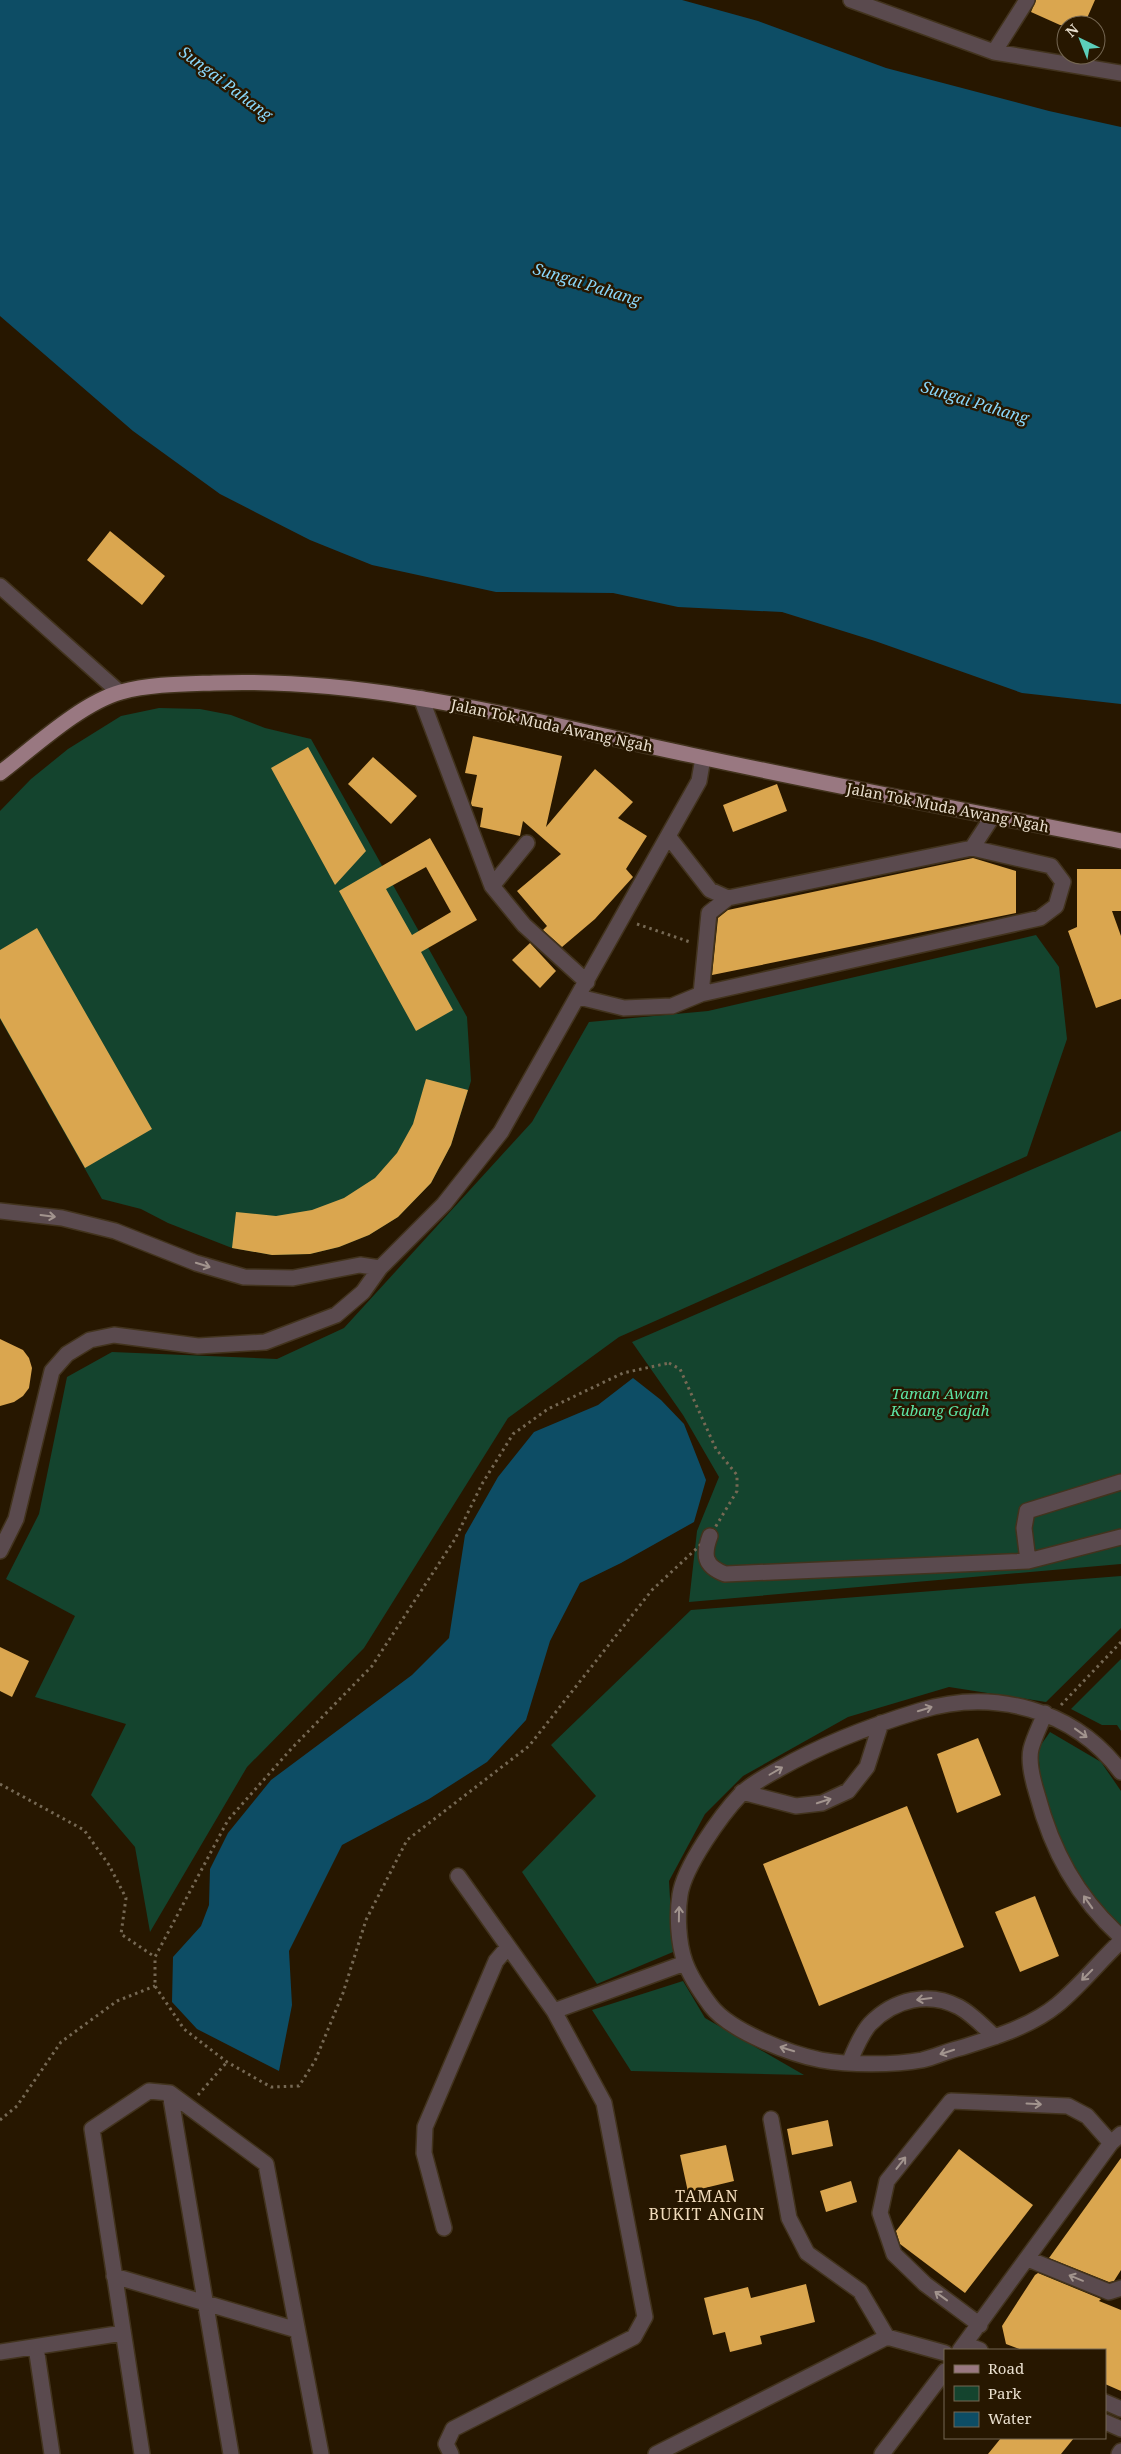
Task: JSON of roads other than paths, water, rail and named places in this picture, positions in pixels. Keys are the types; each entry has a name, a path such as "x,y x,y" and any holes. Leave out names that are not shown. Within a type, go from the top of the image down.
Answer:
{"main road":[{"name":"Jalan Tok Muda Awang Ngah","path":"0,773 76,715 119,692 160,686 238,682 344,688 421,698 704,758 1121,842"}],"street":[{"path":"851,0 918,26 994,52 1121,73"},
{"path":"994,52 1026,0"},
{"path":"0,586 119,692"},
{"path":"421,698 492,886 524,925 587,982"},
{"path":"0,1551 16,1519 52,1371 67,1354 90,1340 114,1335 198,1346 265,1342 336,1315 363,1292 380,1268 444,1204 501,1132 579,997 699,781 704,758"},
{"path":"972,848 993,816"},
{"path":"668,836 710,890 728,898"},
{"path":"492,886 526,843"},
{"path":"579,997 624,1008 672,1006 701,994 1040,918 1056,906 1063,882 1052,866 972,848 728,898 709,913 701,994"},
{"path":"0,1210 62,1218 115,1231 196,1263 244,1277 293,1278 360,1265 380,1268"},
{"path":"1028,1560 1024,1528 1027,1511 1121,1482"},
{"path":"710,1536 705,1549 707,1561 714,1570 725,1574 1028,1560 1121,1537"},
{"path":"1048,1714 1031,1750 1034,1782 1044,1818 1057,1851 1075,1884 1097,1916 1121,1939 1056,2005 1029,2021 995,2037 922,2060 879,2063 820,2060 769,2044 752,2036 712,2007 685,1963 679,1922 680,1893 696,1856 717,1824 742,1792 810,1752 881,1723 944,1704 992,1702 1048,1714 1076,1729 1106,1752 1121,1772"},
{"path":"742,1792 796,1806 822,1803 848,1791 867,1767 881,1723"},
{"path":"451,2454 446,2444 453,2429 634,2336 645,2317 604,2103 554,2011 458,1876"},
{"path":"444,2228 424,2153 425,2128 496,1961 508,1947"},
{"path":"554,2011 685,1963"},
{"path":"850,2061 858,2042 870,2024 890,2008 911,2000 930,1997 961,2008 995,2037"},
{"path":"142,2454 92,2129 148,2091 170,2093 187,2108 266,2164 322,2454"},
{"path":"170,2093 231,2454"},
{"path":"963,2347 980,2325 1116,2139 1087,2116 1068,2106 951,2100 887,2180 880,2212 894,2254 925,2284 980,2325"},
{"path":"771,2119 789,2218 807,2253 860,2291 887,2337"},
{"path":"1028,2259 1109,2292 1121,2288"},
{"path":"114,2276 298,2330"},
{"path":"0,2352 123,2333"},
{"path":"656,2454 887,2337 944,2353"},
{"path":"36,2347 52,2454"},
{"path":"882,2454 944,2372"},
{"path":"1106,2402 1121,2409"},
{"path":"1106,2422 1121,2429"}],"water":[{"name":"Sungai Pahang","path":"0,0 682,0 758,21 886,68 1049,111 1121,127 1121,704 1022,693 875,641 782,612 678,607 613,593 496,592 372,565 310,540 220,494 133,431 0,316"},
{"path":"633,1378 661,1400 684,1424 706,1480 694,1522 621,1563 580,1583 550,1641 526,1720 487,1762 429,1799 342,1845 289,1951 292,2005 279,2071 197,2029 172,2002 173,1957 201,1926 209,1905 210,1869 228,1833 271,1780 412,1675 449,1638 465,1535 498,1477 534,1432 598,1405"}],"district":[{"name":"TAMAN BUKIT ANGIN","path":"707,2205"}],"park label":[{"name":"Taman Awam Kubang Gajah","path":"940,1402"}]}
